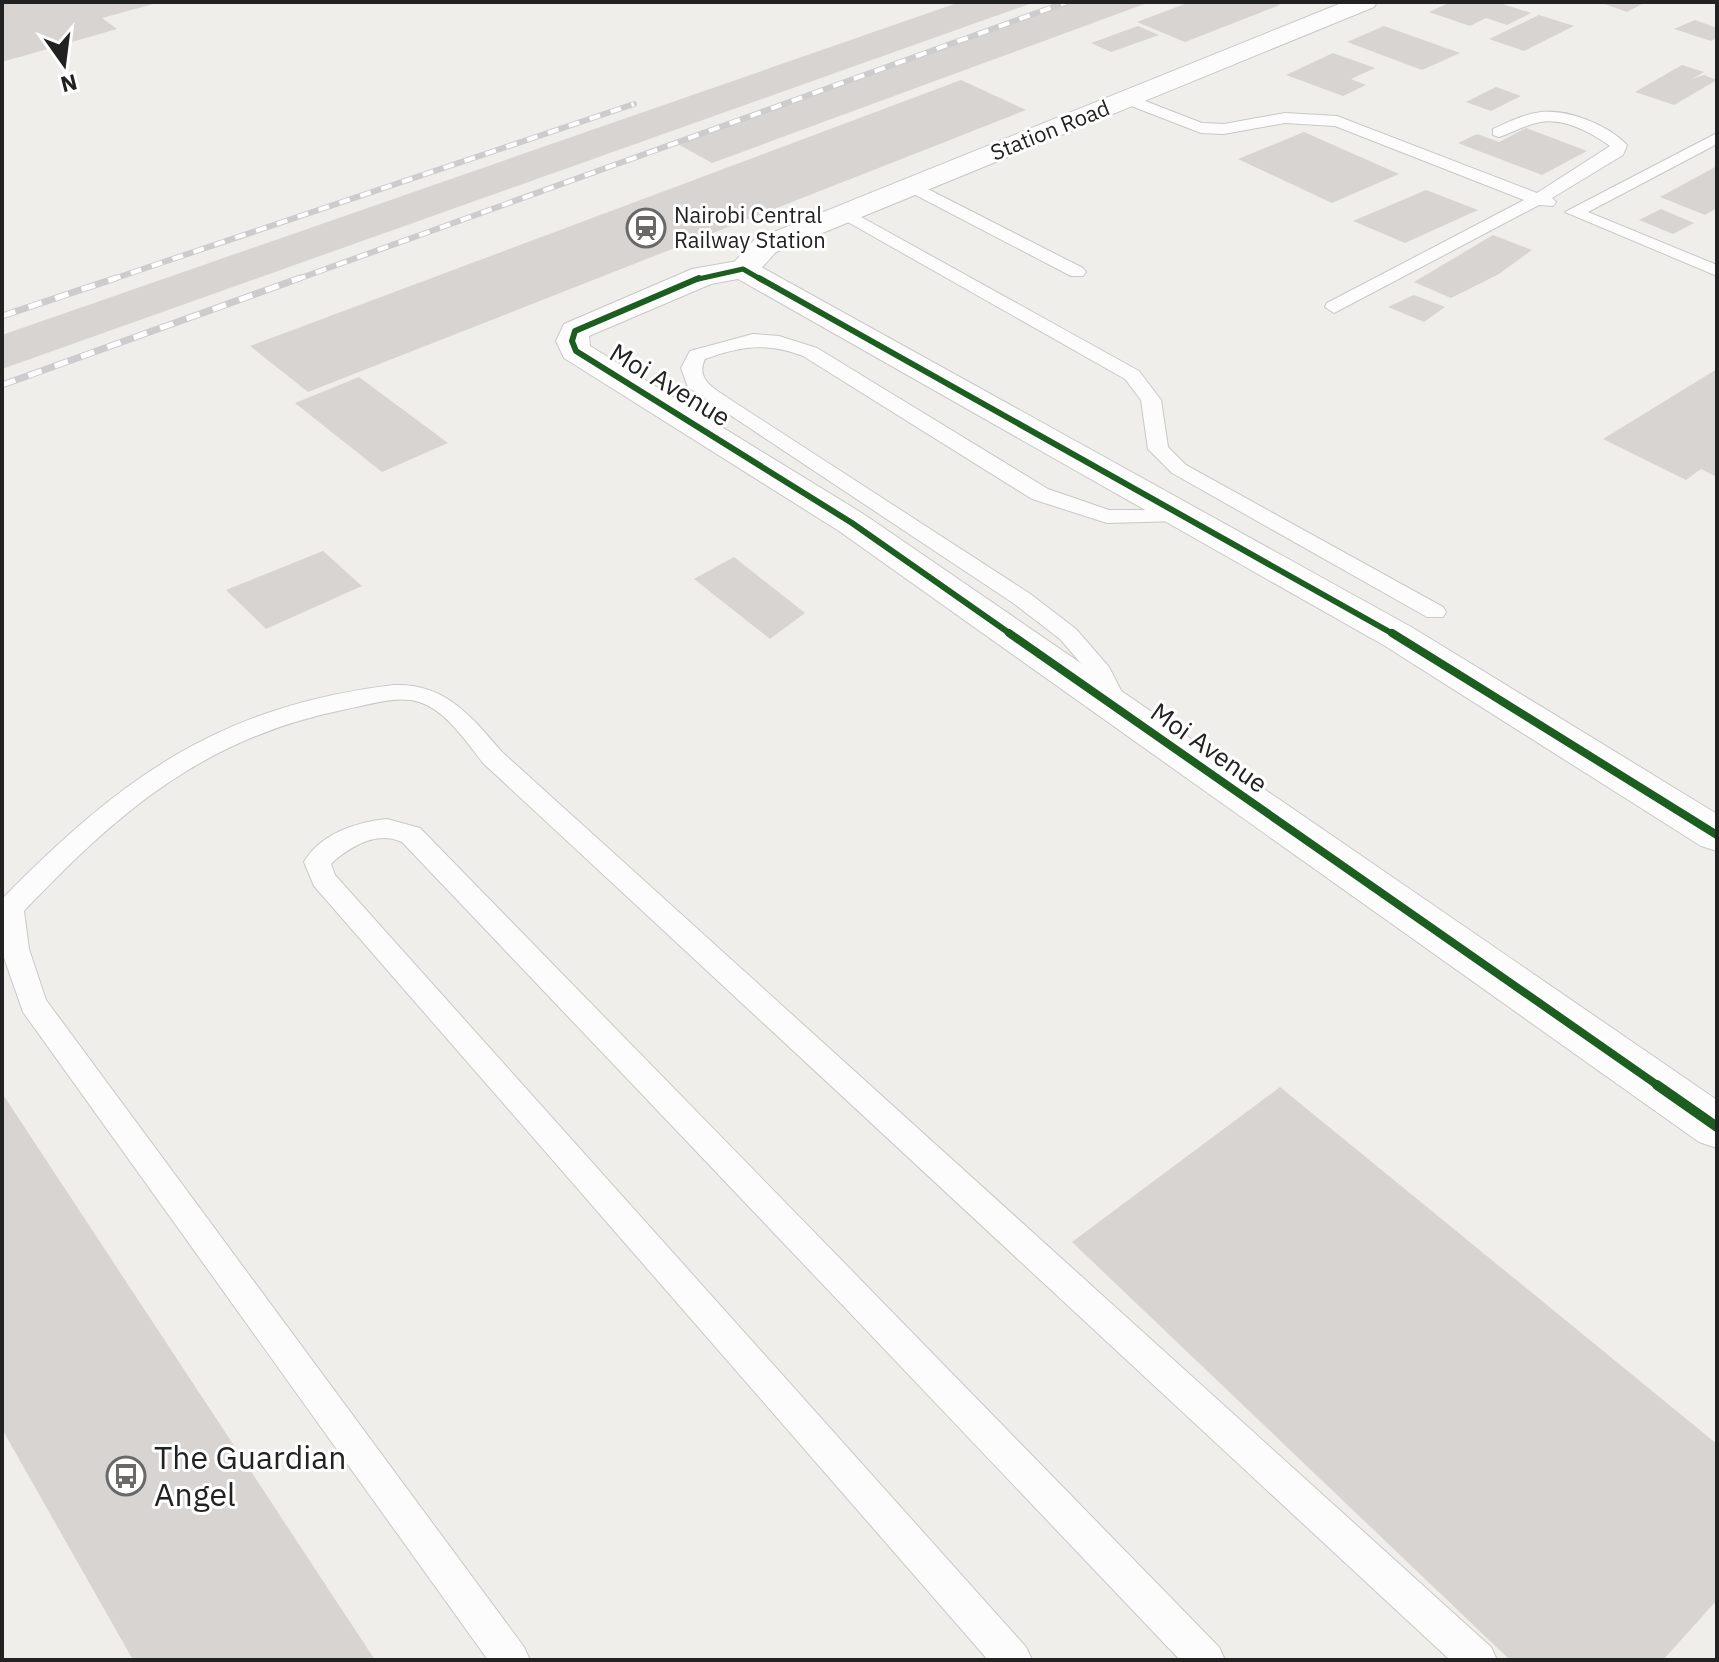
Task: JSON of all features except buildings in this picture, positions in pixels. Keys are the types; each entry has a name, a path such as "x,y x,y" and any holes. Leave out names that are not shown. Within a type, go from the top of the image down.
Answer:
{"street":[{"name":"Station Road","path":"743,269 765,246 1365,2"},
{"path":"743,269 1399,637 1717,835"},
{"name":"Moi Avenue","path":"743,269 703,276 575,331 572,341 576,351 852,523 1717,1127"}],"lane":[{"path":"1127,99 1201,128 1224,129 1285,118 1337,121 1717,271"},
{"path":"1334,307 1538,199 1617,152 1619,145 1609,137 1559,118 1543,117 1499,132"},
{"path":"1574,212 1717,138"},
{"path":"912,186 1077,272"},
{"path":"845,213 1132,375 1151,400 1158,449 1179,469 1435,612"},
{"path":"1119,710 1101,672 1068,634 1021,598 724,404 695,383 691,368 697,355 739,340 761,337 782,340 810,352 1040,494 1107,517 1180,515"},
{"path":"511,1660 33,1004 15,949 10,908 81,838 180,762 234,735 338,703 372,696 406,693 430,696 450,709 504,768 1478,1660"},
{"path":"1013,1660 323,879 317,862 327,849 372,829 400,829 411,835 1206,1660"}],"railway":[{"path":"295,280 1067,2"},
{"path":"110,280 634,104"},
{"path":"110,280 116,278"},
{"path":"2,385 300,278"},
{"path":"2,316 110,280"}],"cycle path":[{"path":"1717,835 1399,637 743,269 703,276 575,331 572,341 576,351 852,523 1717,1127"}],"place":[{"name":"Nairobi Central Railway Station","path":"646,228"},
{"name":"The Guardian Angel","path":"126,1476"}]}
